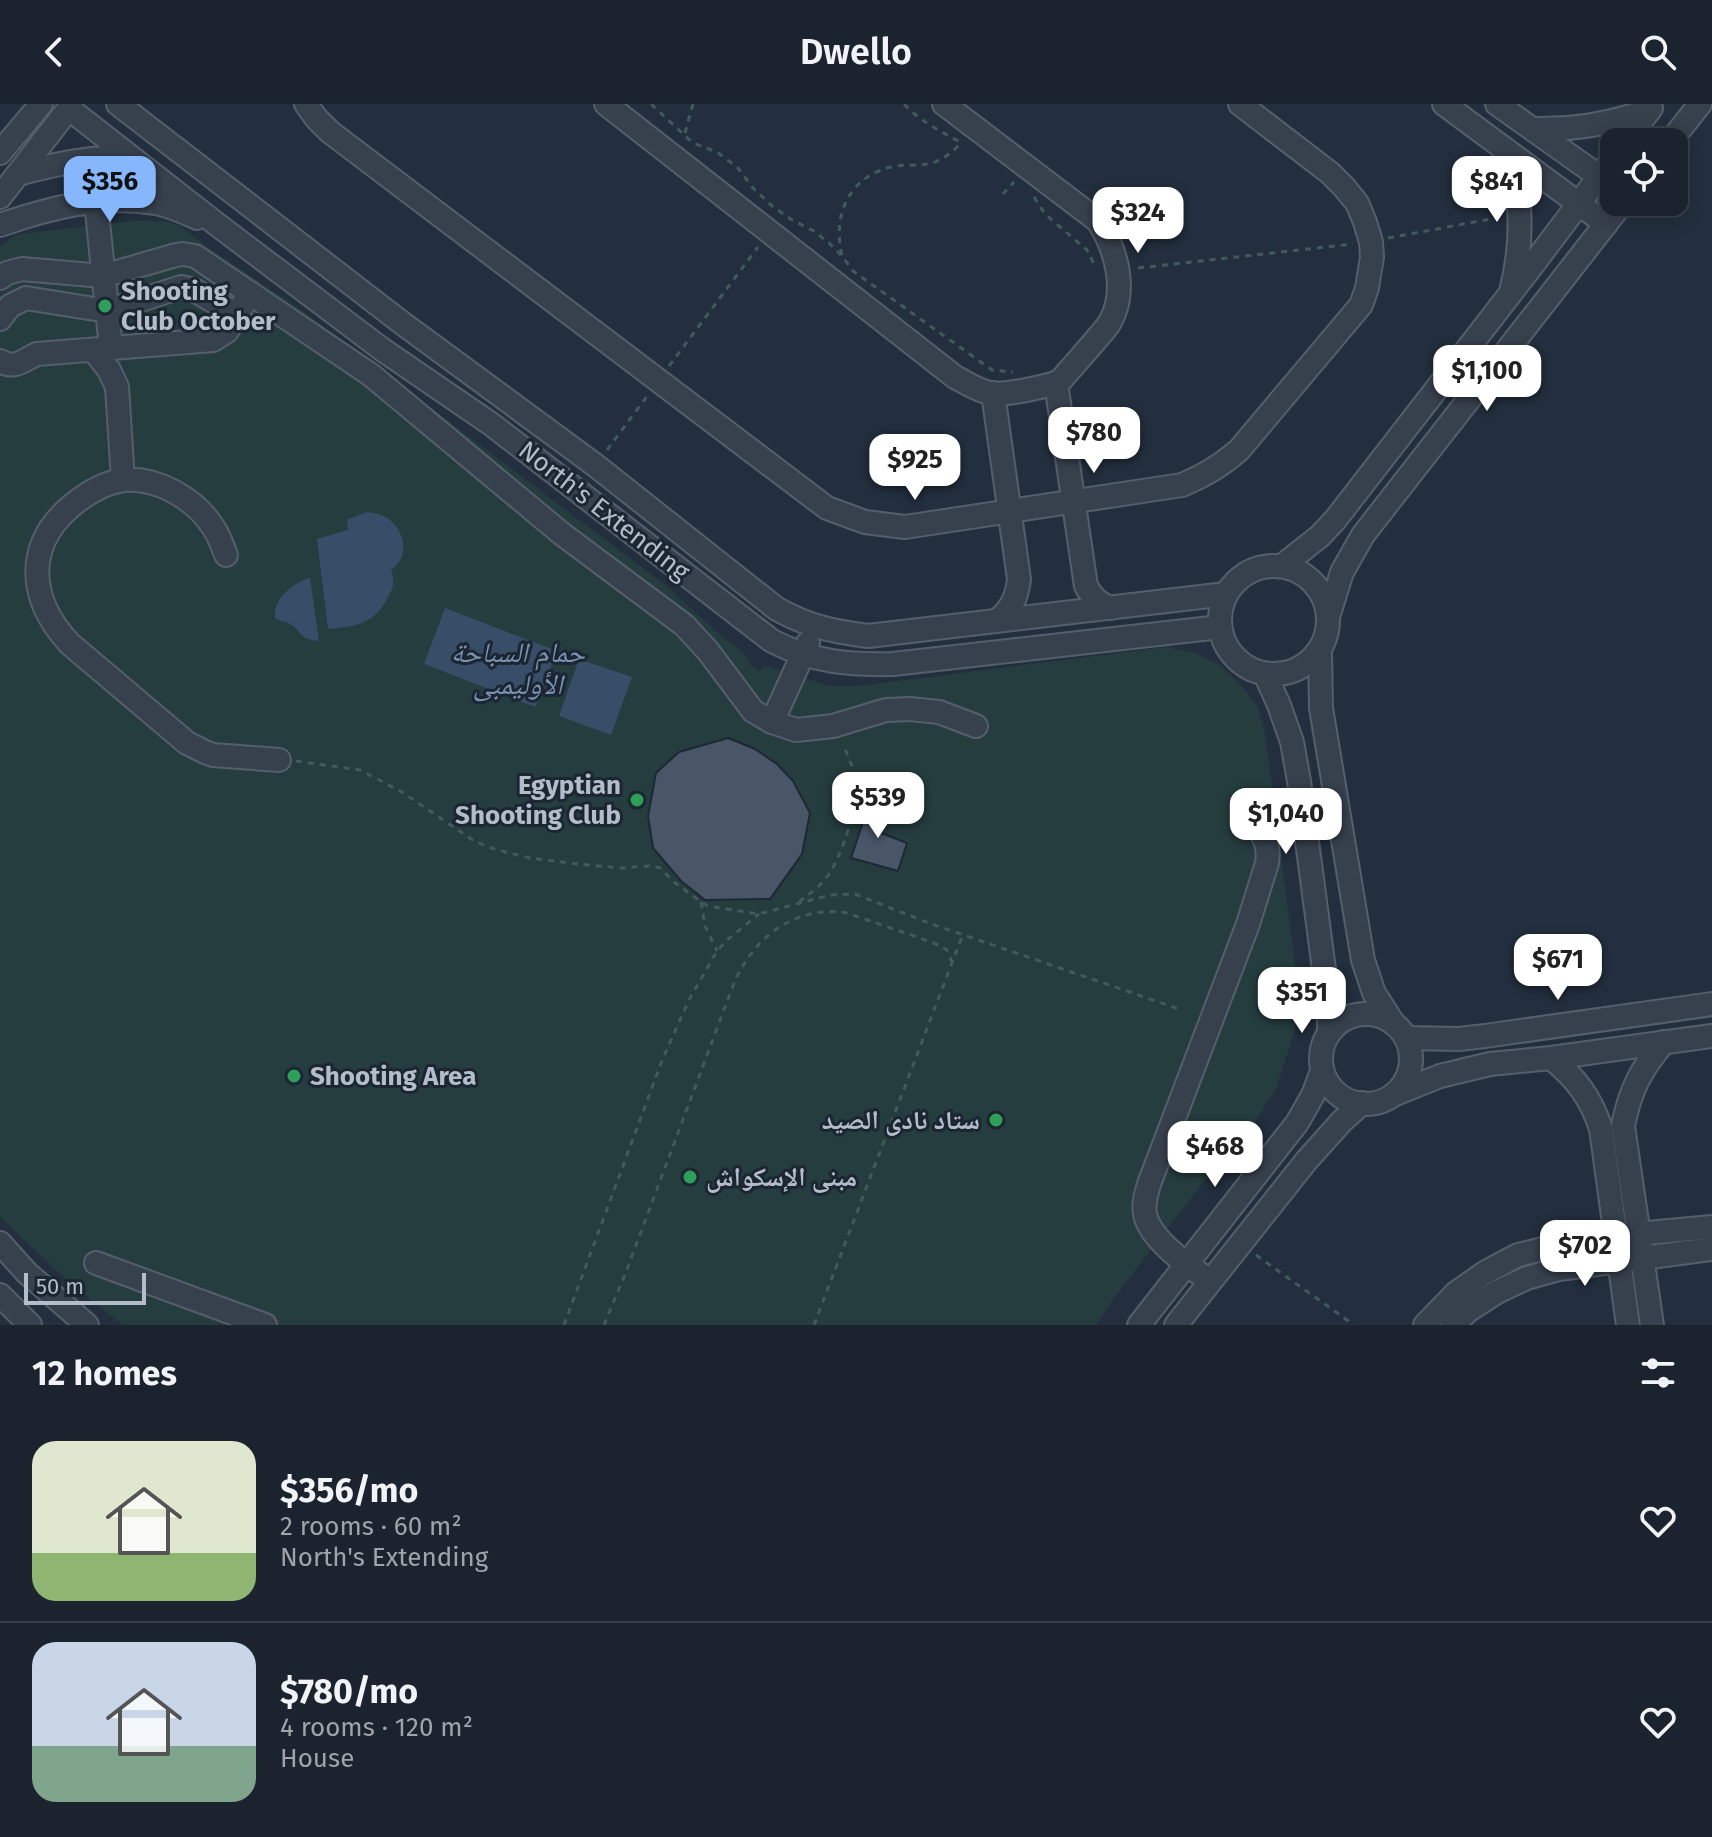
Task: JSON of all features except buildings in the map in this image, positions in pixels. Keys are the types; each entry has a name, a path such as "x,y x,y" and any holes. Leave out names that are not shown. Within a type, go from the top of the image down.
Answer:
{"street":[{"name":"North's Extending","path":"43,104 53,110 74,109 219,226 383,350 491,424 772,641 829,662 893,664 1220,627"},
{"path":"0,153 43,104"},
{"path":"118,104 402,323 595,465 777,609 814,627 868,636 1226,594"},
{"path":"306,104 330,132 827,508 884,526 905,527 1182,485 1203,477 1239,450 1361,305 1370,273 1371,242 1357,203 1330,173 1240,104"},
{"path":"606,104 955,377 993,393 1056,383 1110,323 1119,288 1108,270 1114,252 1108,236 1098,221 968,136 944,104"},
{"path":"1444,104 1606,224"},
{"path":"1497,104 1600,178"},
{"path":"1681,128 1700,104"},
{"path":"1533,129 1592,126 1652,107"},
{"path":"1636,128 1652,107"},
{"path":"0,197 74,109"},
{"path":"1510,294 1520,234 1519,194 1511,154"},
{"path":"18,174 46,166 120,159 148,170"},
{"path":"1282,566 1335,520 1578,204 1600,187"},
{"path":"0,225 74,204 125,199 159,203 219,226"},
{"path":"96,202 107,311 102,349 117,387 123,480"},
{"path":"1329,614 1342,572 1363,535 1612,216"},
{"path":"0,278 22,269 103,276 176,255 190,254 371,375 562,534 684,625 708,651 753,711 796,730 833,726 886,710 910,709 939,712 976,726"},
{"path":"0,319 10,306 26,298 107,311 181,287 194,290 237,315"},
{"path":"0,361 14,366 37,354 213,340 227,331 250,293"},
{"path":"383,350 402,323"},
{"path":"1056,383 1086,586 1091,596 1110,608"},
{"path":"993,393 1019,579 1014,603 997,621"},
{"path":"226,555 213,526 192,503 152,483 123,480 97,489 73,504 54,525 39,550 40,593 51,620 70,644 196,748 213,755 279,760"},
{"path":"1320,651 1301,668 1290,673 1254,671 1228,649 1220,627 1226,594 1244,575 1256,569 1282,566 1308,577 1326,601 1329,627 1320,651 1321,708 1363,960 1374,993 1410,1050 1408,1075 1393,1095"},
{"path":"772,722 814,627"},
{"path":"1265,674 1292,742 1299,781 1329,1007 1329,1033"},
{"path":"1210,1281 1187,1265 1155,1234 1145,1213 1145,1195 1170,1154 1267,863 1265,837 1246,820"},
{"path":"1712,1004 1446,1039 1399,1030 1378,1015 1351,1016 1329,1033 1321,1058 1322,1071 1337,1093 1349,1100 1373,1103 1440,1076 1490,1064 1712,1036"},
{"path":"1652,1325 1623,1126 1636,1081 1648,1060 1664,1042"},
{"path":"1551,1058 1583,1089 1601,1129 1628,1325"},
{"path":"1139,1325 1297,1123 1322,1071"},
{"path":"1176,1325 1307,1160 1362,1103"},
{"path":"1425,1325 1456,1293 1518,1255 1583,1239 1712,1227"},
{"path":"0,1243 27,1273 87,1325"},
{"path":"1453,1325 1469,1310 1497,1292 1527,1278 1559,1269 1712,1249"},
{"path":"96,1263 265,1325"},
{"path":"0,1295 30,1325"}],"path":[{"path":"651,104 693,143 717,152 738,168 771,205 814,231 842,256 853,271 992,370 1021,373"},
{"path":"685,165 685,134 693,104"},
{"path":"904,104 939,131 968,136"},
{"path":"842,256 838,227 846,200 855,188 878,171 937,161 951,154 968,136"},
{"path":"1015,181 1023,187"},
{"path":"1031,192 1045,214 1108,270 1371,242 1496,218"},
{"path":"595,465 769,231"},
{"path":"796,904 831,872 860,796 854,771 833,726"},
{"path":"279,760 360,770 402,792 474,841 494,849 530,858 578,864 656,867 708,906 759,914"},
{"path":"564,1325 663,1058 689,1000 717,951 759,914 830,895 855,894 1182,1010"},
{"path":"701,902 705,926 717,951"},
{"path":"604,1325 727,1000 747,957 769,935 787,923 810,914 832,911 847,913 934,943 947,950 952,962"},
{"path":"814,1325 963,934"},
{"path":"1240,1243 1354,1325"}],"green space":[{"name":"Egyptian Shooting Club","path":"142,220 180,226 299,308 668,587 745,654 751,666 760,671 764,665 829,686 857,686 1167,647 1195,653 1220,665 1241,685 1258,707 1265,732 1295,963 1295,1030 1277,1087 1257,1119 1219,1162 1096,1325 123,1325 73,1286 0,1217 0,246 19,234"}],"water":[{"path":"367,512 390,520 403,540 401,559 391,569 392,588 382,608 370,619 328,629 317,539 348,530 347,520"},
{"path":"310,578 319,641 306,638 292,625 275,618 277,604 285,592"},
{"name":"حمام السباحة الأوليمبى","path":"445,608 557,651 535,707 424,664"},
{"path":"579,659 632,677 611,735 559,716"}],"place":[{"name":"Shooting Club October","path":"105,306"},
{"name":"Egyptian Shooting Club","path":"637,800"},
{"name":"Shooting Area","path":"294,1076"},
{"name":"ستاد نادى الصيد","path":"996,1120"},
{"name":"مبنى الإسكواش","path":"690,1177"}]}
